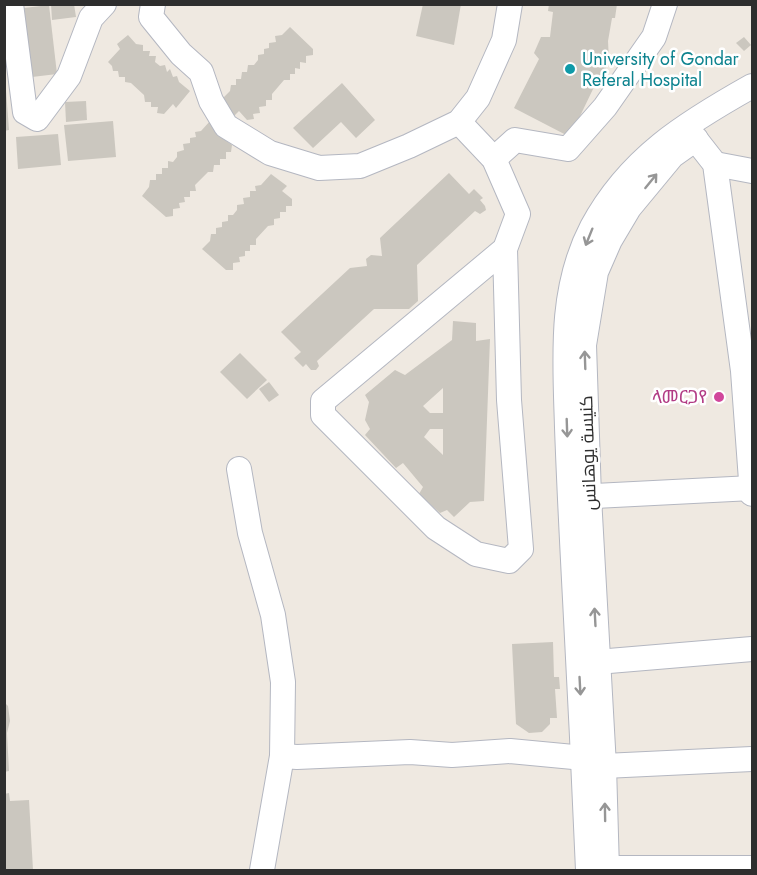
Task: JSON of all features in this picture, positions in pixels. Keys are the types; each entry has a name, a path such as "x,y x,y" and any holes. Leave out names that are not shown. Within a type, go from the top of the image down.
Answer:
{"street":[{"path":"9,7 25,112 37,119 69,76 91,18 104,4"},
{"path":"153,4 151,17 181,54 201,72 211,101 226,126 270,153 319,168 360,166 409,147 459,122 478,98 504,40 510,4"},
{"path":"494,159 514,140 568,149 605,107 654,37 665,4"},
{"path":"753,86 691,133 715,164 750,415 753,494"},
{"name":"كنيسة يوهانس","path":"594,762 597,662 579,497 584,345 579,299 597,272 605,250 629,208 691,133 753,104"},
{"path":"459,122 494,159 518,214 505,249 509,400 521,549 509,561 476,554 436,528 323,415 323,400 505,249"},
{"path":"715,164 753,171"},
{"path":"239,469 250,533 273,615 283,682 282,756 262,870"},
{"path":"752,488 579,497 594,762 597,869 753,868"},
{"path":"597,662 753,649"},
{"path":"282,756 410,752 452,755 510,751 594,762 753,759"}],"building":[{"path":"51,4 74,4 76,17 52,20"},
{"path":"423,4 461,4 454,45 416,36"},
{"name":"University of Gondar Referal Hospital","path":"549,4 617,4 608,41 609,61 570,137 514,108 539,59 534,53 541,37 550,37 553,12 548,11"},
{"path":"49,5 57,74 32,77 24,8"},
{"path":"290,27 313,49 313,55 306,56 306,63 300,62 300,69 295,68 295,74 290,74 290,80 284,80 272,94 272,100 266,100 266,106 259,107 260,113 253,114 254,119 247,120 239,111 234,116 220,101 230,91 231,85 236,85 236,79 241,79 242,72 247,72 248,65 254,65 258,60 258,55 264,54 264,49 269,48 269,43 276,42 275,36 282,35"},
{"path":"128,35 136,44 143,45 143,51 150,51 149,56 156,56 155,62 160,66 165,65 167,72 170,69 173,77 177,76 179,82 190,91 176,108 173,104 164,114 157,113 158,107 151,107 151,102 145,102 144,95 131,83 125,82 125,77 119,77 118,71 113,71 108,62 120,49 117,44"},
{"path":"744,37 751,45 744,51 736,43"},
{"path":"342,83 375,120 356,138 341,122 313,148 293,128"},
{"path":"6,90 9,130 4,131 4,91"},
{"path":"86,101 87,120 66,122 65,102"},
{"path":"211,120 227,132 222,138 232,145 231,152 226,152 226,159 220,159 220,165 214,165 213,172 208,172 195,185 196,191 190,191 190,197 184,197 185,202 179,203 180,208 173,209 173,216 166,217 142,196 149,187 150,180 156,180 156,174 162,174 162,168 168,168 168,161 173,162 177,157 177,152 184,150 183,144 190,143 190,138 196,137 195,132 201,131"},
{"path":"113,121 116,157 68,161 64,125"},
{"path":"58,134 61,165 18,169 16,137"},
{"path":"449,173 469,194 474,189 483,198 480,200 486,210 480,214 475,211 417,265 418,301 409,309 374,309 317,361 319,366 316,370 311,370 306,364 303,367 294,358 301,352 281,332 350,268 367,266 366,259 371,255 382,256 380,238"},
{"path":"271,174 287,186 282,191 292,199 292,206 286,206 286,212 280,212 280,218 274,219 274,225 268,226 256,239 256,245 250,245 250,251 245,251 245,256 239,257 240,262 233,263 233,270 226,270 202,249 210,241 211,234 216,234 216,228 222,227 222,222 228,221 228,215 233,215 237,210 237,205 244,204 243,198 250,197 250,191 256,191 255,186 261,185"},
{"path":"453,321 476,323 476,341 490,339 484,501 470,502 454,517 447,510 440,513 419,494 423,487 403,463 396,468 365,435 370,429 365,420 369,402 365,395 395,370 405,375 452,340","holes":["443,388 443,413 430,413 423,406","430,429 443,429 443,455 424,437"]},
{"path":"240,353 267,380 247,399 220,372"},
{"path":"269,382 279,395 269,402 259,389"},
{"path":"553,642 554,677 559,677 560,689 555,689 557,718 550,718 550,724 542,732 529,733 516,724 512,644"},
{"path":"4,702 8,706 10,721 7,733 9,771 4,772"},
{"path":"9,793 10,801 29,800 33,870 4,870 4,794"}],"place":[{"name":"University of Gondar Referal Hospital","path":"570,69"},
{"name":"ላመርጋየ","path":"719,397"}]}
